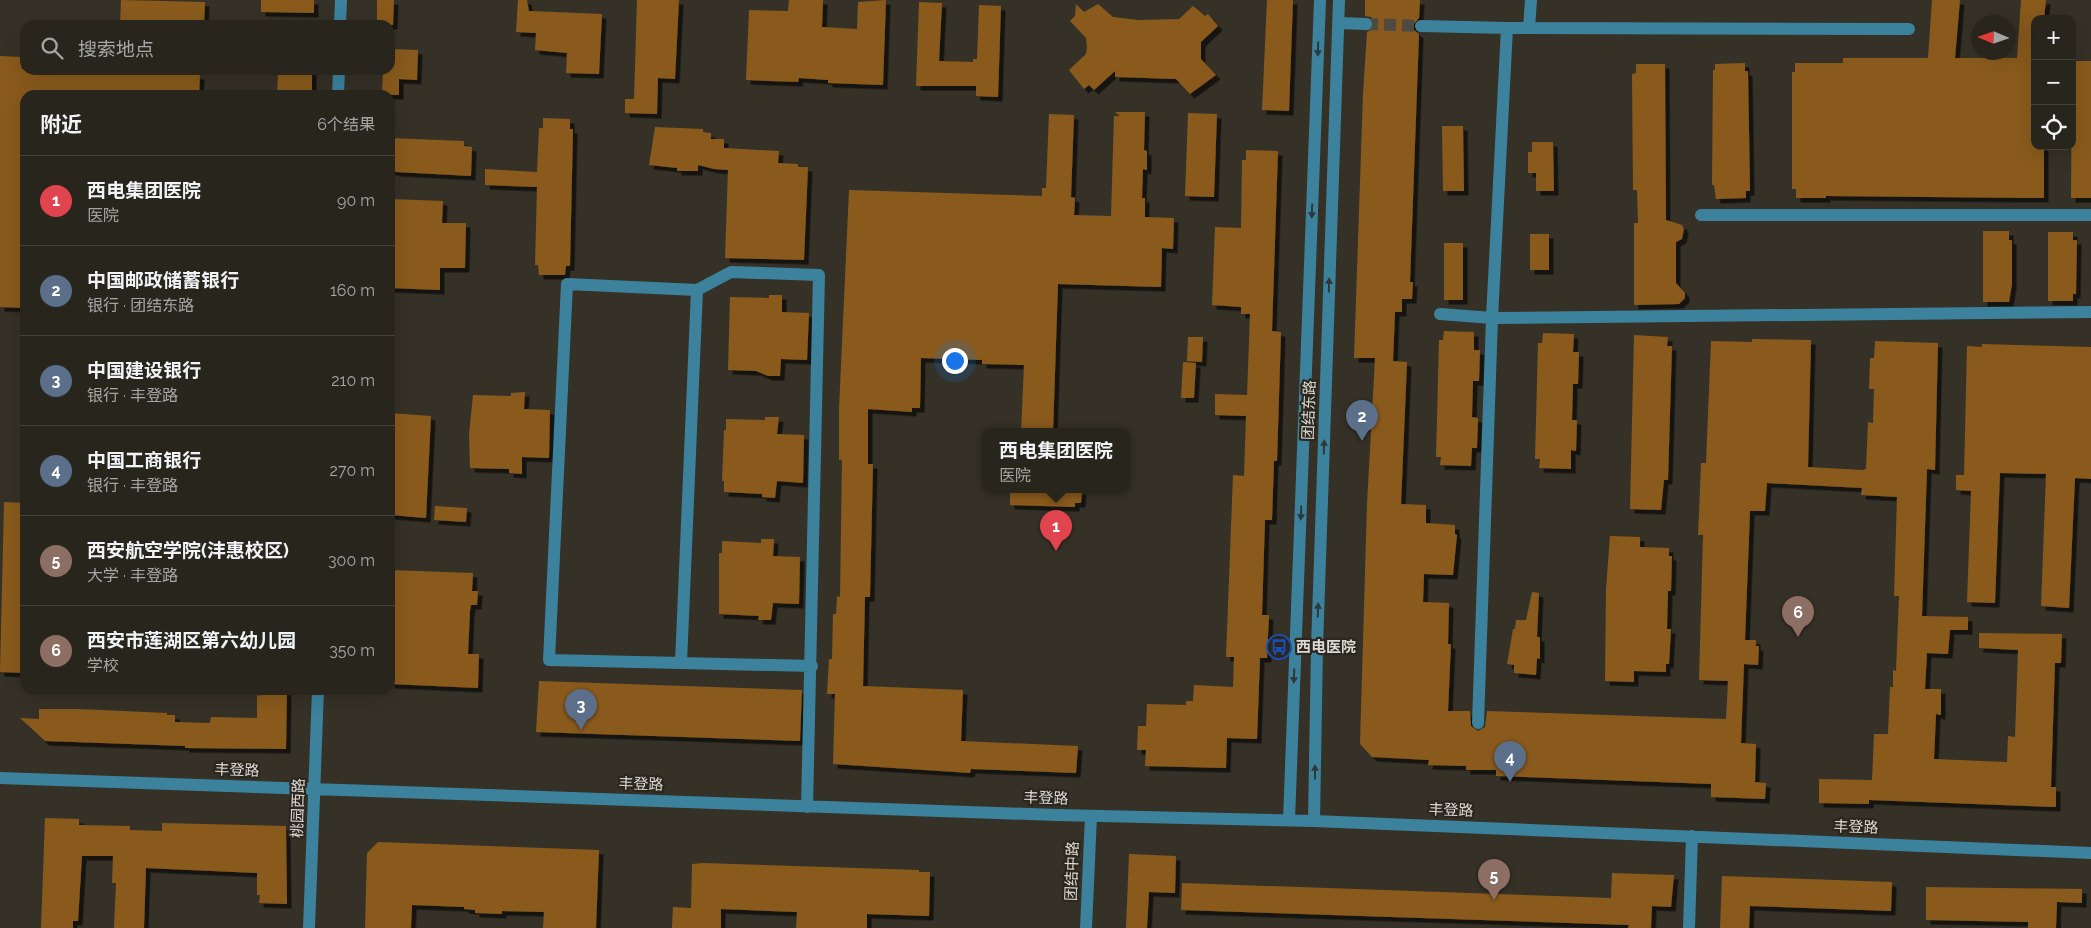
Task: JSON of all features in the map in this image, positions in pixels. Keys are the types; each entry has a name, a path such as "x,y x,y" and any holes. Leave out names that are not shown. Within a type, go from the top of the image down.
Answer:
{"street":[{"path":"340,20 341,0"},
{"path":"1289,820 1320,0"},
{"name":"团结东路","path":"1314,821 1317,648 1339,0"},
{"path":"1529,28 1532,0"},
{"path":"1338,23 1366,24"},
{"path":"1421,26 1909,29"},
{"path":"1478,722 1492,318 1507,28"},
{"path":"338,90 339,75"},
{"path":"1701,215 2091,215"},
{"path":"807,807 812,666 819,275 731,272 697,290 567,284 549,660 812,666"},
{"path":"681,663 697,290"},
{"path":"1440,314 1492,318 2091,312"},
{"name":"桃园西路","path":"309,928 318,695"},
{"name":"丰登路","path":"0,778 807,807 1289,820 2091,853"},
{"name":"团结中路","path":"1086,928 1091,816"},
{"path":"1689,928 1692,836"}],"building":[{"path":"121,0 205,2 204,20 120,20"},
{"path":"261,0 314,0 314,13 261,12"},
{"path":"377,0 394,0 393,20 377,20"},
{"path":"518,0 527,0 529,11 602,14 599,74 566,73 567,53 535,50 536,33 516,32"},
{"path":"637,0 679,0 675,79 658,78 657,114 625,113 625,99 634,99"},
{"path":"789,0 823,0 822,27 857,29 858,2 886,0 883,85 828,83 828,80 799,78 798,82 746,80 749,10 788,11"},
{"path":"1267,0 1293,0 1289,111 1262,110"},
{"path":"1365,0 1420,0 1419,18 1413,25 1414,30 1419,34 1410,282 1413,282 1412,299 1402,299 1402,312 1395,312 1393,361 1407,362 1401,504 1426,505 1426,523 1455,525 1455,534 1457,535 1453,575 1424,574 1423,602 1449,603 1448,644 1451,644 1448,711 1470,711 1471,726 1478,731 1485,727 1487,711 1726,719 1728,681 1699,680 1703,535 1698,535 1701,463 1706,463 1711,341 1752,342 1752,339 1811,340 1808,467 1863,470 1866,469 1868,422 1873,423 1874,389 1869,389 1870,358 1874,358 1875,341 1938,343 1935,470 1927,469 1922,616 1968,617 1968,630 1950,630 1948,654 1927,653 1925,689 1941,689 1941,715 1936,714 1934,759 2007,762 2008,736 2015,737 2018,650 1979,648 1979,633 2062,634 2061,663 2055,663 2051,787 2056,787 2056,807 1869,800 1869,804 1819,803 1819,779 1872,780 1874,734 1888,734 1890,687 1893,687 1893,670 1896,671 1899,596 1894,596 1897,497 1861,495 1862,488 1767,483 1765,511 1750,511 1745,640 1756,640 1756,646 1759,646 1758,665 1744,664 1741,743 1756,744 1755,782 1766,783 1765,799 1711,797 1711,784 1496,776 1496,770 1466,770 1466,766 1428,765 1429,760 1372,757 1360,744 1367,504 1375,358 1354,358 1363,94 1367,32 1373,29 1374,24 1371,17 1365,16"},
{"path":"1932,0 1960,0 1955,58 2016,60 2021,0 2046,0 2044,15 2031,15 2031,150 2044,150 2044,198 1826,196 1826,198 1796,198 1796,189 1792,189 1792,72 1795,72 1795,63 1843,63 1843,58 1928,58"},
{"path":"919,2 942,3 939,61 973,62 973,59 977,59 979,5 1001,6 998,97 976,96 976,86 916,86"},
{"path":"1076,4 1084,12 1098,4 1113,17 1138,20 1179,19 1193,6 1205,16 1208,14 1218,26 1201,42 1201,59 1216,75 1190,94 1176,79 1115,77 1115,71 1094,90 1089,85 1084,89 1069,70 1086,54 1087,47 1086,38 1070,21 1075,16"},
{"path":"395,49 418,50 417,80 399,79 399,95 395,95 395,90 382,90 383,75 395,75"},
{"path":"0,56 20,57 20,75 200,75 199,90 20,90 20,308 0,307"},
{"path":"2076,61 2091,61 2091,198 2071,198 2071,150 2076,150"},
{"path":"1745,63 1745,71 1748,71 1750,191 1746,191 1746,198 1716,199 1714,185 1712,185 1713,70 1715,70 1715,64"},
{"path":"1636,64 1665,64 1666,220 1682,225 1684,229 1682,239 1676,242 1676,283 1685,293 1685,298 1679,304 1634,305 1634,223 1638,223 1637,190 1633,190 1632,74 1636,73"},
{"path":"278,75 312,75 312,90 277,90"},
{"path":"1115,112 1145,112 1144,150 1147,151 1147,170 1143,169 1142,198 1145,198 1145,217 1174,218 1173,249 1162,248 1161,287 1058,284 1053,428 1021,428 1024,365 982,364 982,360 921,358 920,408 912,408 912,412 868,409 868,464 873,464 870,597 865,597 863,686 963,690 961,741 1078,746 1076,773 971,769 970,773 833,764 835,694 827,694 829,659 832,659 833,614 836,614 837,596 840,597 842,460 839,460 839,409 849,190 1042,196 1042,188 1046,188 1049,114 1074,115 1071,197 1075,198 1074,215 1111,216 1114,116 1120,116"},
{"path":"1188,113 1217,114 1214,197 1185,196"},
{"path":"543,118 570,119 570,129 573,129 570,266 566,266 565,275 539,275 538,265 535,265 537,187 485,185 485,169 537,172 539,128 543,128"},
{"path":"1442,126 1463,126 1464,191 1443,191"},
{"path":"655,127 703,129 703,132 711,133 711,139 724,139 724,148 779,151 778,163 798,164 798,167 808,167 804,260 725,258 728,170 698,165 698,171 677,171 677,168 649,165"},
{"path":"395,138 464,141 464,146 472,147 471,176 396,172"},
{"path":"1532,142 1553,142 1554,191 1536,191 1536,173 1528,173 1528,152 1532,152"},
{"path":"1246,150 1278,151 1272,331 1281,332 1277,461 1274,461 1272,520 1265,520 1262,615 1269,615 1267,658 1260,658 1257,739 1227,738 1226,768 1145,766 1146,750 1137,750 1138,726 1146,726 1147,704 1186,705 1186,701 1193,701 1194,685 1233,687 1234,657 1226,657 1233,475 1244,476 1246,416 1215,415 1215,394 1247,395 1250,314 1241,314 1241,307 1212,305 1215,227 1241,228 1242,160 1246,160"},
{"path":"395,199 443,201 442,223 466,223 465,268 440,268 440,290 395,288"},
{"path":"1983,231 2009,231 2009,240 2012,240 2012,284 2009,302 1983,302"},
{"path":"2048,232 2073,232 2073,240 2077,240 2076,294 2073,294 2073,301 2048,301"},
{"path":"1530,234 1549,234 1549,270 1530,270"},
{"path":"1444,243 1463,243 1463,300 1444,300"},
{"path":"769,295 782,295 782,312 809,313 807,360 781,359 780,376 768,376 756,371 728,370 730,297 769,298"},
{"path":"1444,331 1474,332 1474,350 1480,350 1479,381 1473,381 1472,417 1478,418 1477,448 1472,448 1471,466 1440,465 1441,457 1436,457 1439,340 1443,340"},
{"path":"1543,333 1574,334 1573,352 1579,352 1578,384 1573,384 1572,420 1577,420 1576,451 1571,450 1571,469 1539,468 1540,459 1535,459 1538,343 1542,343"},
{"path":"1634,335 1668,337 1667,346 1672,346 1668,480 1664,480 1661,510 1630,509"},
{"path":"1188,337 1203,337 1202,362 1187,361"},
{"path":"1982,344 2091,347 2091,479 2075,478 2069,608 2041,606 2046,474 2000,473 1995,603 1967,602 1971,491 1956,490 1956,475 1964,475 1967,346 1982,347"},
{"path":"1183,362 1196,363 1194,398 1181,398"},
{"path":"525,392 524,409 550,410 549,458 522,457 522,474 509,473 509,469 470,468 469,434 473,395 511,396 511,393"},
{"path":"395,413 431,416 426,518 395,515"},
{"path":"765,417 779,417 777,434 804,435 803,483 777,481 775,498 762,497 762,494 724,492 724,481 722,481 726,419 765,420"},
{"path":"1010,493 1082,493 1081,503 1075,503 1075,507 1010,505"},
{"path":"4,502 20,503 20,673 0,672"},
{"path":"435,506 467,508 466,522 434,520"},
{"path":"1610,536 1640,537 1640,547 1669,548 1669,556 1672,556 1671,591 1668,591 1667,629 1671,629 1669,664 1666,664 1666,672 1634,671 1634,682 1605,681 1606,589"},
{"path":"761,539 774,539 773,556 800,557 799,604 773,603 771,620 758,620 759,616 719,614 719,553 722,553 722,541 761,543"},
{"path":"395,570 473,573 472,591 478,591 477,605 471,605 470,611 468,654 479,654 478,688 395,684"},
{"path":"1532,592 1539,593 1537,637 1540,637 1540,659 1537,658 1536,675 1514,673 1514,665 1507,664 1516,620 1526,620"},
{"path":"539,681 802,690 800,741 536,732"},
{"path":"257,695 287,695 286,749 185,748 185,746 45,741 20,718 39,719 39,709 79,709 167,713 167,715 175,715 175,722 210,723 211,717 257,718"},
{"path":"45,818 79,819 79,825 130,826 130,830 162,831 162,823 286,826 287,904 259,903 260,895 257,895 257,873 146,868 144,928 114,928 116,883 112,883 113,856 82,856 78,921 73,921 73,928 41,928"},
{"path":"378,842 599,850 596,928 543,928 544,912 502,911 502,914 475,913 475,910 464,909 464,907 412,905 411,928 365,928 367,853"},
{"path":"1129,854 1176,856 1175,893 1149,892 1147,928 1126,928"},
{"path":"692,864 919,870 919,872 930,872 929,916 867,914 867,928 796,928 797,912 721,909 721,928 672,928 673,907 691,908"},
{"path":"1612,873 1674,875 1671,907 1652,906 1651,928 1628,928 1629,925 1181,910 1182,883 1611,898"},
{"path":"1722,876 1892,882 1891,911 1750,906 1749,928 1720,928"},
{"path":"1926,887 2082,889 2082,903 2057,902 2056,928 2028,928 2028,922 1926,920"}],"tunnel":[{"path":"1366,24 1421,26"}],"place":[{"name":"中国邮政储蓄银行","path":"1362,441"},
{"name":"西电集团医院","path":"1056,551"},
{"name":"西安市莲湖区第六幼儿园","path":"1798,637"},
{"name":"西电医院","path":"1279,647"},
{"name":"中国建设银行","path":"581,730"},
{"name":"中国工商银行","path":"1510,782"},
{"name":"西安航空学院(沣惠校区)","path":"1494,900"}]}
